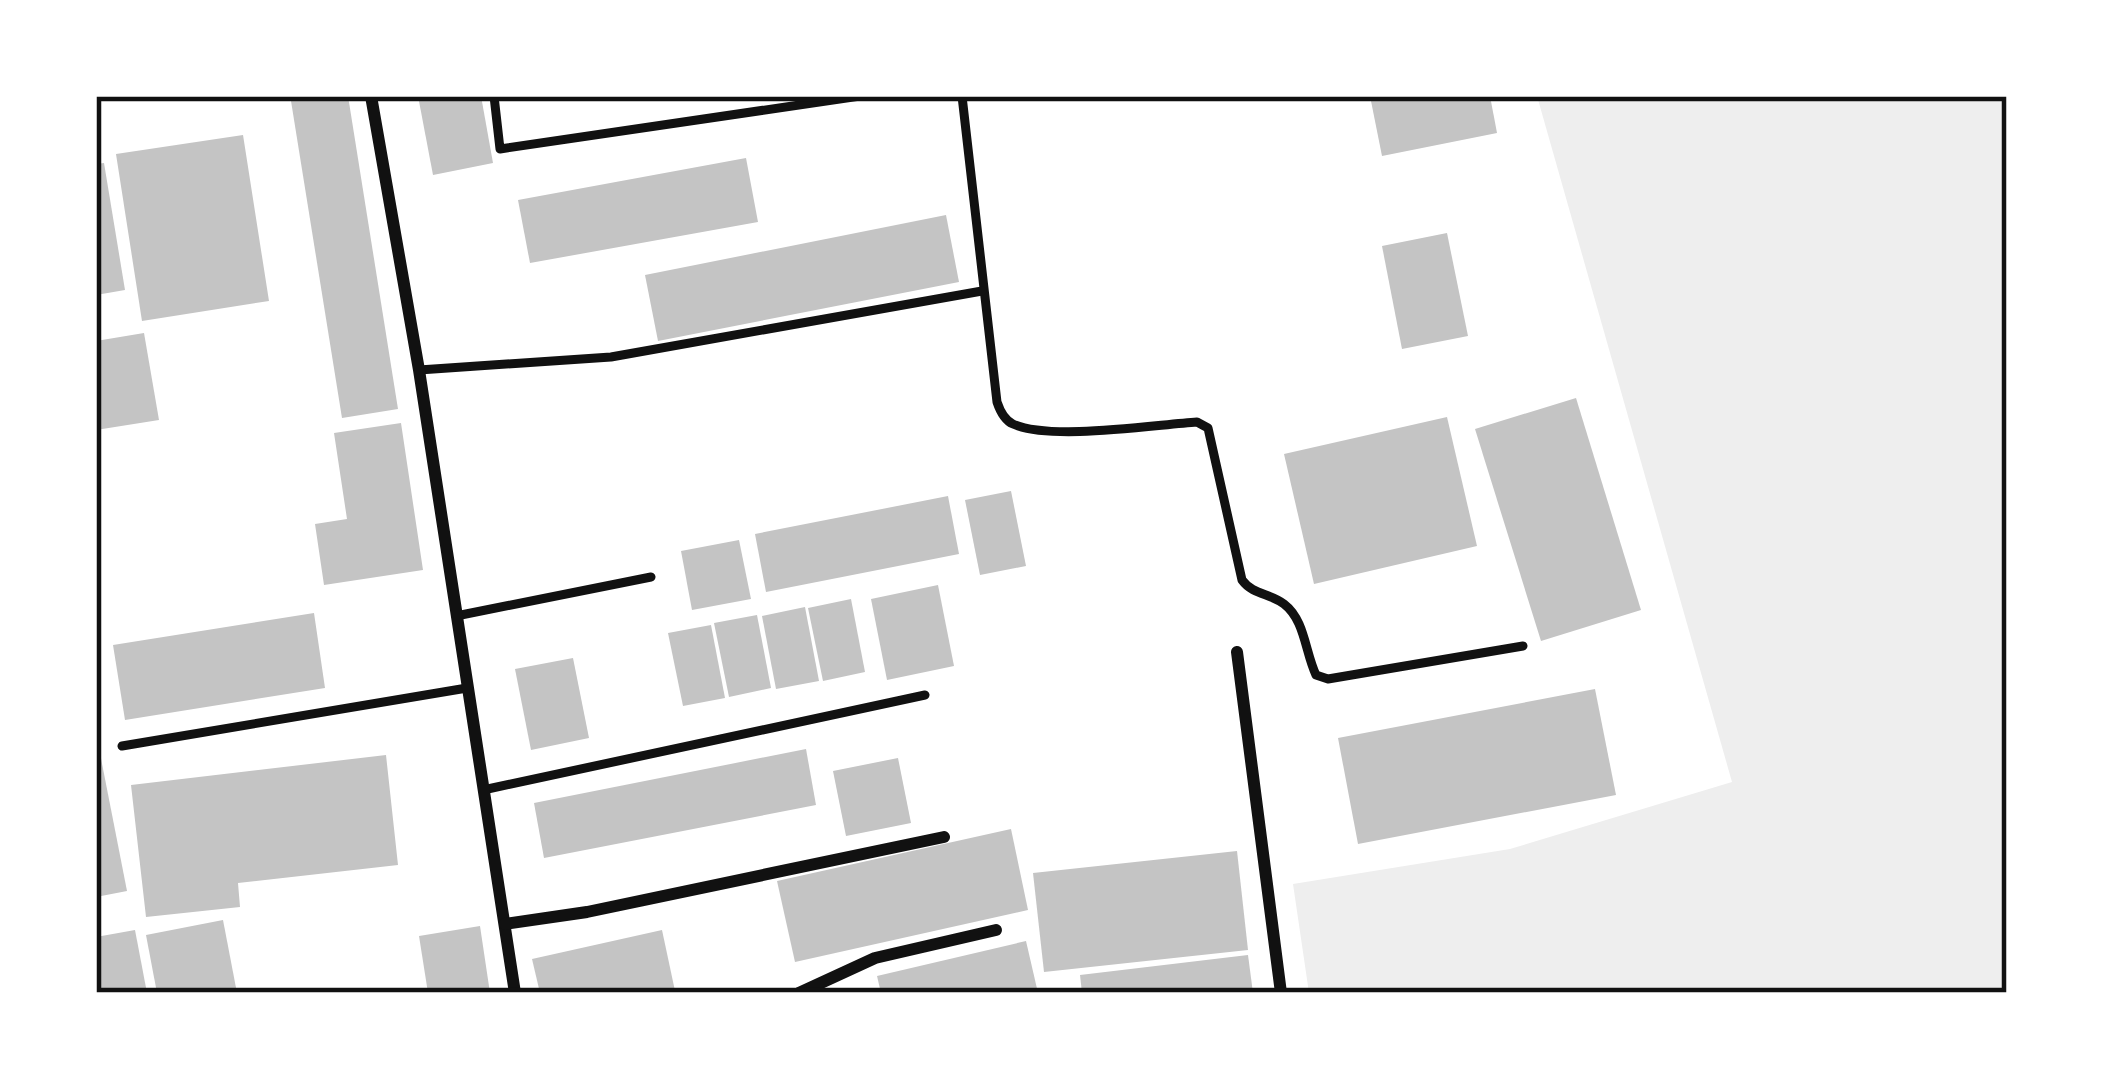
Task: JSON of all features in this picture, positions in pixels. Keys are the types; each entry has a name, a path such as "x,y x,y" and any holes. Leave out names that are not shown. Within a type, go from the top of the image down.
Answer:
{"street":[{"path":"371,96 419,370 515,993"},
{"path":"1237,652 1281,993"},
{"path":"505,924 587,912 944,837"},
{"path":"799,993 875,958 996,930"}],"lane":[{"path":"494,96 500,149 860,96"},
{"path":"962,96 997,402 1011,424 1049,432 1197,422 1208,428 1242,580 1248,589 1282,602 1295,616 1316,675 1328,679 1523,646"},
{"path":"419,370 611,356 982,291"},
{"path":"455,616 651,577"},
{"path":"122,746 467,688"},
{"path":"483,790 925,695"}],"shaded area":[{"path":"1537,96 2007,96 2007,993 1309,993 1293,884 1510,849 1732,782"}],"building":[{"path":"348,96 398,409 342,418 291,101"},
{"path":"418,96 481,96 493,163 433,175"},
{"path":"1370,96 1490,96 1497,133 1382,156"},
{"path":"243,135 269,301 142,321 116,154"},
{"path":"746,158 758,222 530,263 518,200"},
{"path":"104,163 125,290 96,295 96,164"},
{"path":"946,215 959,282 658,341 645,275"},
{"path":"1447,233 1468,336 1402,349 1382,246"},
{"path":"144,333 159,420 96,430 96,341"},
{"path":"1576,398 1641,610 1541,641 1475,429"},
{"path":"1447,417 1477,546 1314,584 1284,454"},
{"path":"401,423 423,570 324,585 315,524 347,519 334,433"},
{"path":"1011,491 1026,566 980,575 965,500"},
{"path":"948,496 959,554 766,592 755,534"},
{"path":"739,540 751,599 692,610 681,551"},
{"path":"938,585 954,666 887,680 871,599"},
{"path":"851,599 865,672 823,681 808,608"},
{"path":"805,607 819,681 776,689 762,616"},
{"path":"314,613 325,688 125,720 113,645"},
{"path":"757,615 771,688 729,697 714,623"},
{"path":"711,625 725,698 683,706 668,633"},
{"path":"573,658 589,738 531,750 515,669"},
{"path":"1595,689 1616,795 1358,844 1338,738"},
{"path":"96,733 127,891 96,897"},
{"path":"806,749 816,805 544,858 534,803"},
{"path":"386,755 398,865 238,883 240,907 146,917 131,785"},
{"path":"898,758 911,823 846,836 833,771"},
{"path":"1011,829 1028,910 795,962 777,881"},
{"path":"1237,851 1248,950 1044,972 1033,873"},
{"path":"223,920 237,993 157,993 146,935"},
{"path":"480,926 490,993 428,993 419,936"},
{"path":"135,930 147,993 96,993 96,937"},
{"path":"662,930 675,991 540,993 532,959"},
{"path":"1026,941 1038,993 881,993 877,976"},
{"path":"1248,955 1253,993 1082,993 1080,975"}]}
